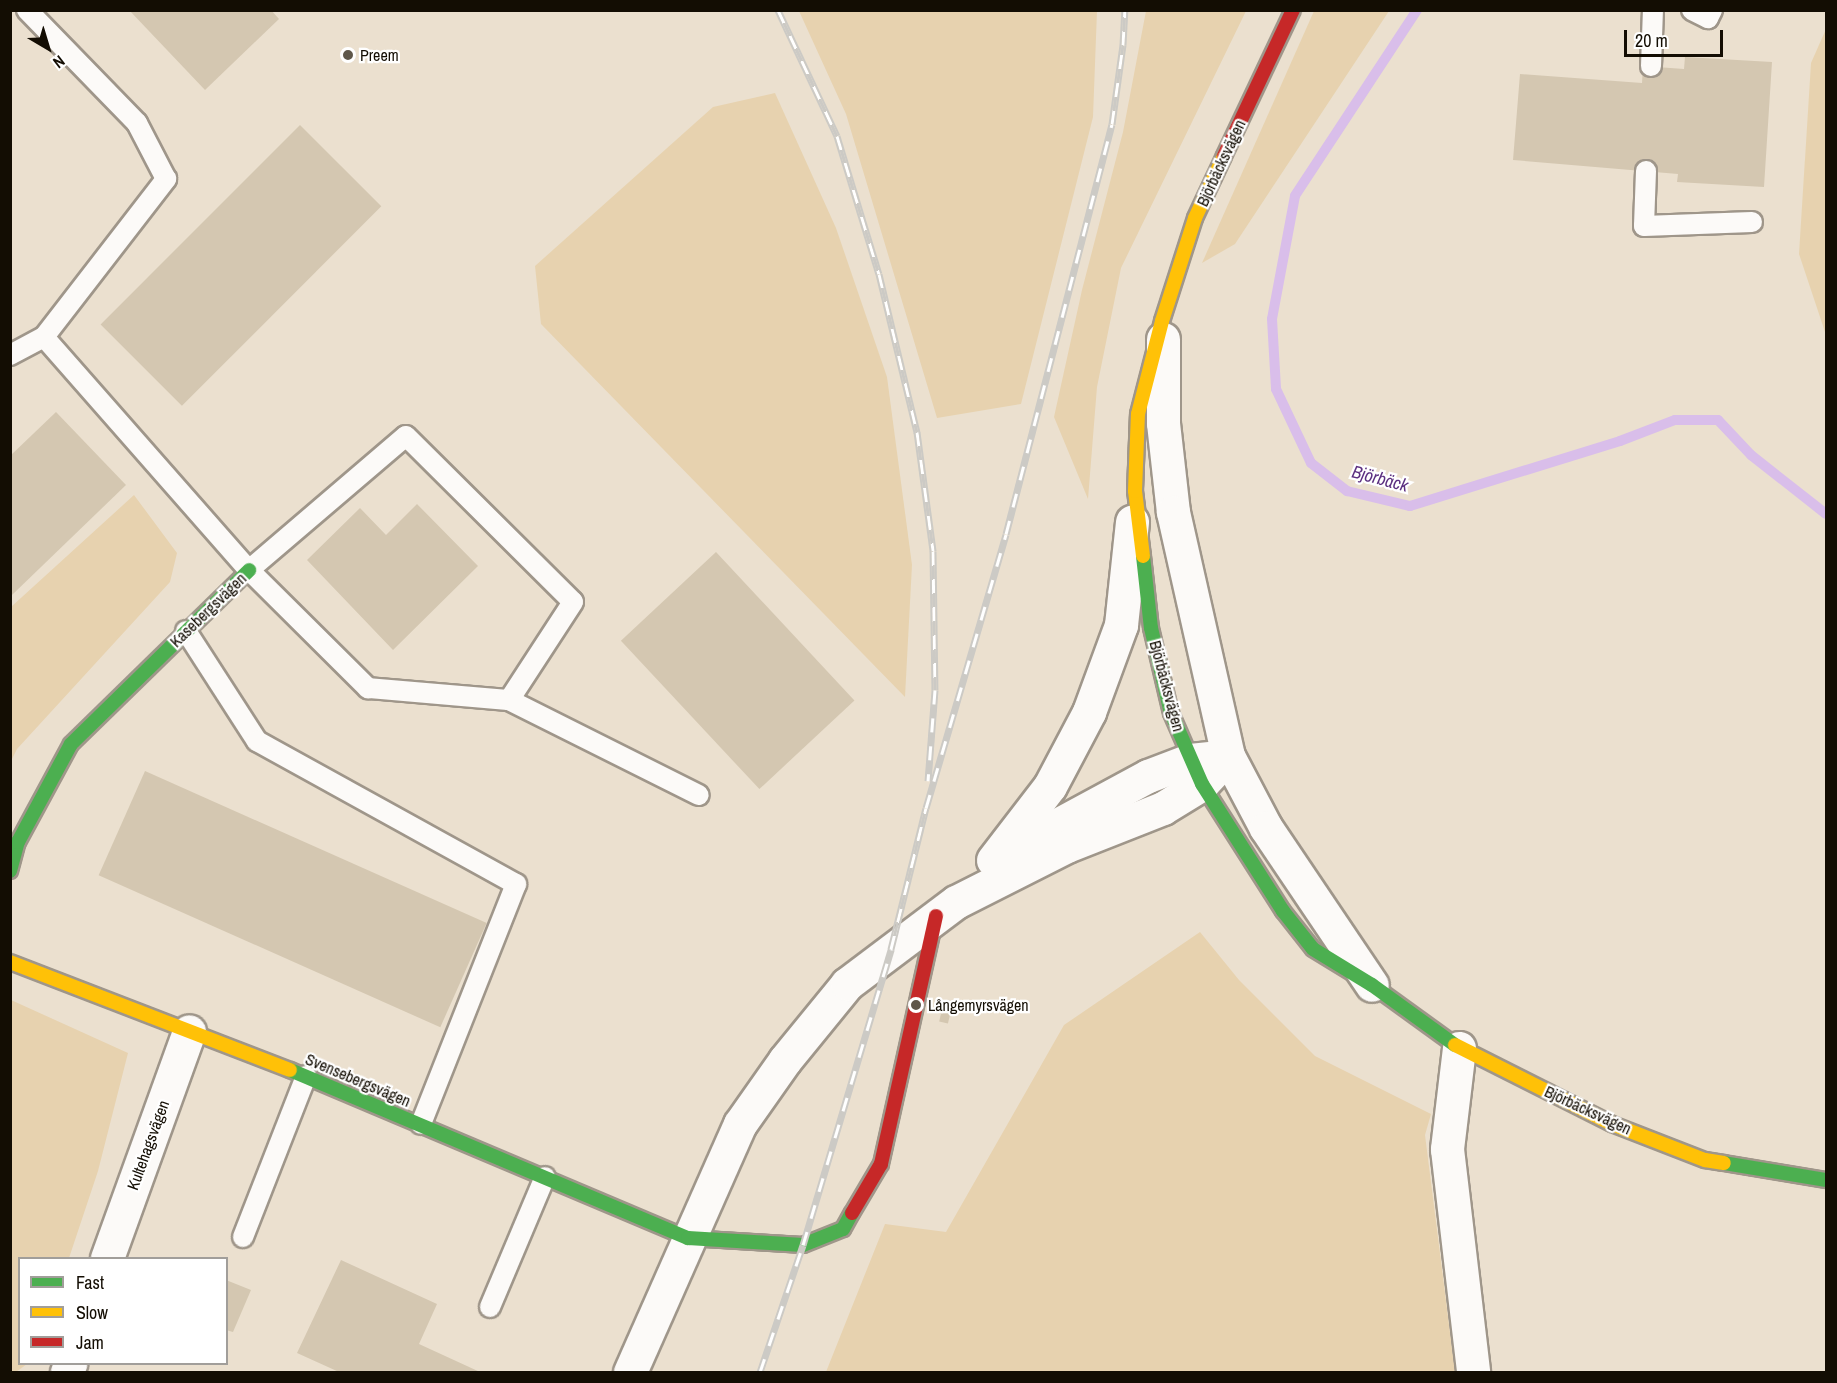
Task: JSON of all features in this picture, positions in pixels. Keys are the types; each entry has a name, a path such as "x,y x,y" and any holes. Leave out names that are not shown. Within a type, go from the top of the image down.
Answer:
{"street":[{"name":"Björbäcksvägen","path":"1293,10 1195,218 1162,321 1138,414 1135,491 1151,628 1171,713 1196,772 1283,911 1313,949 1372,985 1459,1048 1612,1124 1705,1160 1827,1180"},
{"name":"Björbäcksvägen","path":"1162,321 1163,423 1173,512 1228,756 1266,828 1372,985"},
{"path":"630,1372 740,1124 785,1060 847,984 946,909 993,860 1050,786 1089,712 1121,625 1135,491"},
{"name":"Kasebergsvägen","path":"10,871 18,842 71,744 249,570"},
{"path":"946,909 1067,846 1163,808 1196,772 1228,756"},
{"path":"993,860 1148,776 1196,772"},
{"name":"Svensebergsvägen","path":"10,962 306,1076 688,1238 803,1245 843,1229 881,1164 946,909"},
{"name":"Kultehagsvägen","path":"107,1257 189,1031"},
{"path":"1459,1048 1447,1149 1473,1372"}],"lane":[{"path":"10,355 44,337 166,179 137,123 27,10"},
{"path":"1651,66 1653,10"},
{"path":"1692,10 1708,18 1712,10"},
{"path":"1646,171 1644,225 1752,222"},
{"name":"Kasebergsvägen","path":"44,337 249,570"},
{"path":"509,700 573,602 406,436 249,570 368,688 509,700 699,795"},
{"path":"186,631 257,741 516,884 421,1124"},
{"path":"243,1237 306,1076"},
{"path":"490,1307 544,1177"}],"shaded area":[{"path":"799,11 1097,11 1093,117 1021,404 937,418 846,114"},
{"path":"1146,11 1246,11 1121,268 1097,387 1088,499 1054,417 1082,290 1123,132"},
{"path":"1314,11 1389,11 1235,244 1202,263"},
{"path":"1826,29 1826,335 1799,254 1811,63"},
{"path":"775,93 836,228 887,377 912,565 905,697 541,324 535,266 713,107"},
{"path":"134,495 177,553 170,582 17,749 11,761 11,607"},
{"path":"1200,932 1239,980 1315,1056 1431,1114 1425,1135 1455,1372 826,1372 885,1224 946,1232 1064,1025"},
{"path":"11,1000 128,1053 98,1171 69,1257 18,1257 18,1365 26,1365 16,1372 10,1372"}],"building":[{"path":"129,10 271,10 279,19 205,90"},
{"path":"1685,57 1772,62 1764,187 1677,182 1678,174 1513,160 1520,74 1642,83 1643,66 1684,69"},
{"path":"300,125 381,206 182,406 101,324"},
{"path":"56,412 126,485 12,595 10,456"},
{"path":"417,504 478,566 393,650 307,560 360,508 386,535"},
{"path":"716,552 854,700 759,789 621,641"},
{"path":"145,771 487,923 440,1027 99,875"},
{"path":"943,1005 952,1007 948,1024 939,1022"},
{"path":"341,1260 437,1304 419,1344 480,1372 339,1372 297,1353"},
{"path":"228,1281 251,1290 233,1332 228,1331"}],"waterway":[{"name":"Björbäck","path":"1417,10 1295,196 1272,319 1276,389 1311,463 1347,491 1410,506 1620,441 1675,420 1718,420 1751,455 1826,514"}],"railway":[{"path":"778,10 837,136 879,274 917,432 933,551 935,690 928,781"},
{"path":"760,1372 803,1245 891,949 926,808 1006,534 1112,124 1123,45 1125,10"}],"traffic: fast":[{"path":"1143,556 1151,628 1171,713 1202,784 1283,911 1313,949 1372,985 1455,1045"},
{"path":"10,871 18,842 71,744 249,570"},
{"path":"290,1070 688,1238 803,1245 843,1229 852,1213"},
{"path":"1724,1163 1826,1180"}],"traffic: slow":[{"path":"1143,556 1135,491 1138,414 1162,321 1195,218 1224,156"},
{"path":"10,962 290,1070"},
{"path":"1455,1045 1612,1124 1705,1160 1724,1163"}],"traffic: jam":[{"path":"1224,156 1293,10"},
{"path":"852,1213 881,1164 936,916"}],"place":[{"name":"Preem","path":"348,55"},
{"name":"Långemyrsvägen","path":"916,1005"}]}
